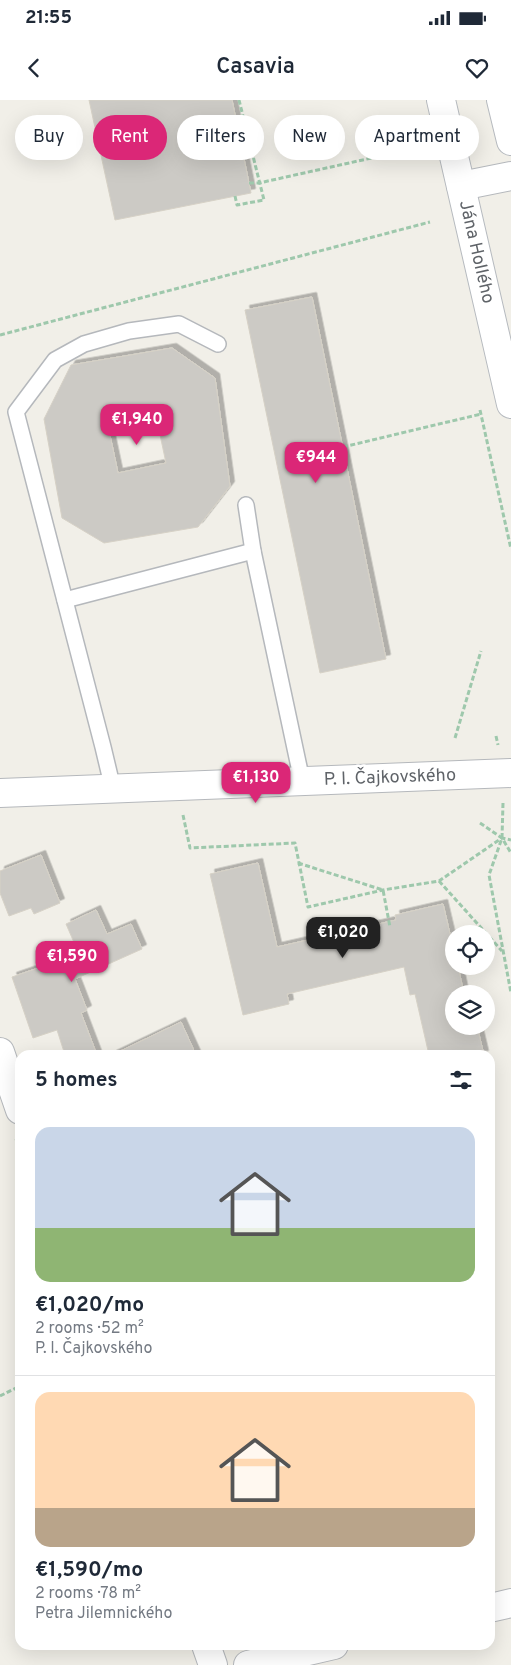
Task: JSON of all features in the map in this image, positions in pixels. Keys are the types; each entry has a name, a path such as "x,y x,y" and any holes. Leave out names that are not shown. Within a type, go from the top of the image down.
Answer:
{"street":[{"name":"Jána Hollého","path":"441,100 507,368 499,409"},
{"path":"501,100 511,141"},
{"path":"461,186 511,176"},
{"name":"P. I. Čajkovského","path":"0,793 302,781 507,783"},
{"path":"0,1052 15,1096"},
{"path":"495,1607 511,1603"},
{"path":"208,1650 213,1665"},
{"path":"248,1665 312,1650"}],"lane":[{"path":"113,789 16,412 54,360 84,344 129,331 179,324 218,344"},
{"path":"246,505 254,552 302,781"},
{"path":"65,600 254,552"}],"path":[{"path":"235,196 237,206 264,200 258,183 239,100"},
{"path":"249,183 258,183 362,160"},
{"path":"0,335 430,222"},
{"path":"343,448 499,409"},
{"path":"455,738 481,651"},
{"path":"507,783 502,838 489,875 511,993"},
{"path":"182,812 190,848 295,843 308,907 383,890 439,881 502,838"},
{"path":"480,823 502,838 511,840"},
{"path":"502,838 511,853"},
{"path":"298,862 383,890"},
{"path":"439,881 503,952"},
{"path":"383,890 390,927"},
{"path":"0,1396 15,1388"}],"building":[{"path":"89,100 232,100 235,115 177,115 177,160 244,160 251,193 115,220 102,160 167,160 167,115 93,115 93,118"},
{"path":"312,297 386,659 320,673 245,310"},
{"path":"172,348 215,378 230,486 198,527 104,543 62,518 44,419 71,365","holes":["156,416 166,463 118,473 108,426"]},
{"path":"41,855 60,903 34,914 31,908 9,916 0,893 0,871"},
{"path":"258,863 277,947 396,920 395,915 443,904 448,925 445,925 445,975 460,975 462,985 445,985 445,1035 479,1035 483,1050 428,1050 415,994 410,995 404,967 287,994 289,1004 243,1015 210,874"},
{"path":"96,910 107,934 131,924 142,949 75,979 87,1010 81,1013 95,1050 63,1050 57,1030 33,1038 12,977 79,954 66,924"},
{"path":"181,1022 194,1050 122,1050"}]}
